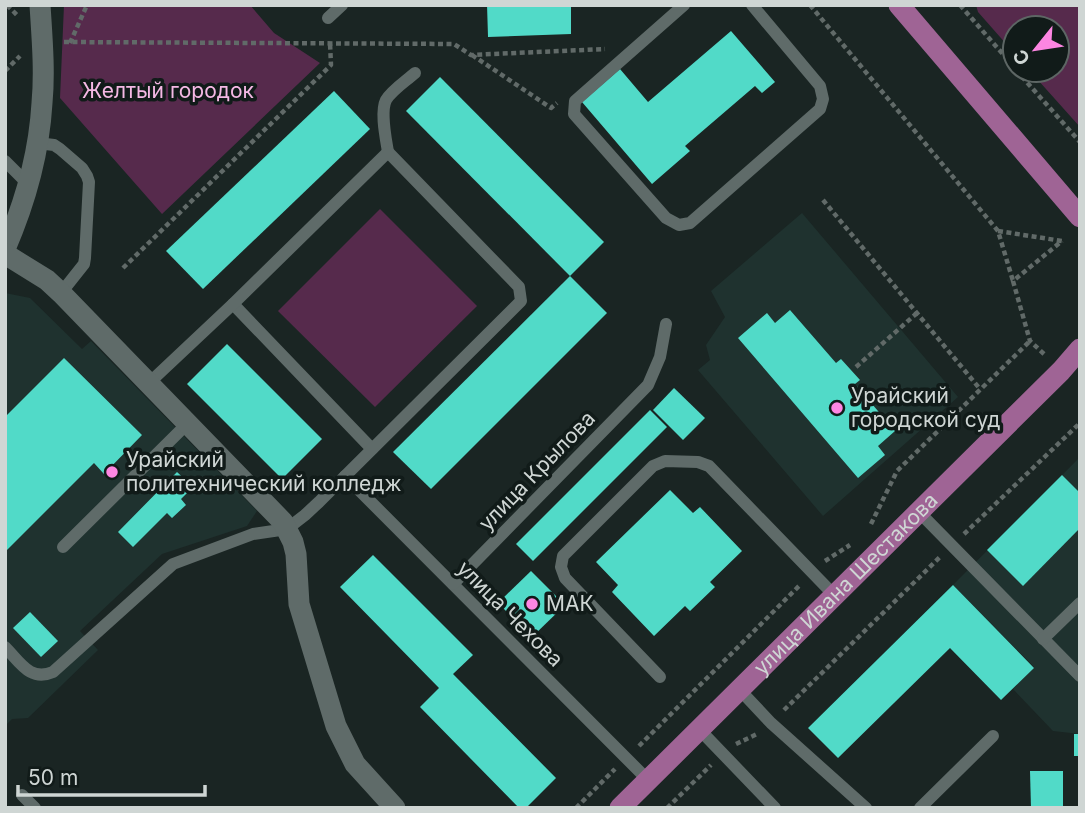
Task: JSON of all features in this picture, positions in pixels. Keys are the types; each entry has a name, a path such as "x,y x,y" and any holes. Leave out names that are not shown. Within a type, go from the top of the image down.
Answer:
{"main road":[{"path":"899,5 1080,217"},
{"name":"улица Ивана Шестакова","path":"620,808 1077,355"}],"street":[{"path":"40,5 43,102 29,184 5,252 61,292 276,514 287,529 296,554 299,604 336,726 355,764 395,808"}],"lane":[{"path":"328,18 342,5"},
{"path":"684,5 575,100 574,114 666,218 679,225 690,223 820,109 823,99 820,86 752,5"},
{"path":"5,647 29,672 45,676 53,672 173,564 253,534 287,529 305,516 521,301 519,287 388,152 383,110 385,102 415,73"},
{"path":"37,143 54,145 60,149 82,168 89,182 84,264 61,292"},
{"path":"149,383 388,152"},
{"path":"5,160 29,184"},
{"path":"233,304 372,449"},
{"name":"улица Крылова","path":"453,584 648,385 660,357 666,324"},
{"path":"63,547 188,423"},
{"path":"660,677 565,578 561,567 563,556 653,466 665,461 698,461 709,466 835,596"},
{"name":"улица Чехова","path":"345,476 648,780"},
{"path":"919,512 1080,676"},
{"path":"1043,639 1080,603"},
{"path":"739,690 771,723 866,808"},
{"path":"699,729 775,808"},
{"path":"920,808 993,736"},
{"path":"22,795 35,808"}],"path":[{"path":"7,5 20,18"},
{"path":"88,5 70,43 454,44 551,108 561,100"},
{"path":"810,5 998,231 1030,341 1044,354"},
{"path":"960,5 1001,52"},
{"path":"123,268 331,65 330,43"},
{"path":"471,55 606,49"},
{"path":"1029,84 1080,142"},
{"path":"823,200 981,389"},
{"path":"998,231 1062,241 1013,281"},
{"path":"856,367 917,313"},
{"path":"667,808 723,754 763,731 1080,423"}],"shaded area":[{"path":"802,213 958,397 823,516 698,370 710,360 706,345 725,317 711,291"},
{"name":"Урайский политехнический колледж","path":"5,293 30,298 82,349 91,341 257,511 247,526 162,554 80,631 98,650 28,718 12,719 5,726"},
{"path":"1078,459 1080,734 1053,731 1013,689 1034,667 953,585"}],"green space":[{"name":"Желтый городок","path":"64,5 250,5 274,33 320,63 162,214 60,98"},
{"path":"976,5 1080,5 1080,127 1042,84 1071,84 1071,14 1001,14 1001,38 978,12"},
{"path":"380,209 477,306 375,407 278,311"}],"building":[{"path":"487,5 571,5 571,34 488,37"},
{"path":"731,31 775,82 762,93 755,86 685,146 690,151 652,184 582,102 620,69 648,102"},
{"path":"440,77 604,242 570,276 406,111"},
{"path":"334,91 370,129 203,289 166,251"},
{"path":"570,276 607,313 431,489 393,452"},
{"name":"Урайский городской суд","path":"790,310 836,363 841,359 860,380 855,384 895,431 878,446 885,455 858,478 738,338 767,313 775,323"},
{"path":"227,344 322,439 282,479 187,384"},
{"path":"64,358 142,435 104,474 94,463 5,552 5,417"},
{"path":"674,388 705,418 683,440 653,410"},
{"path":"650,410 667,427 533,561 516,544"},
{"path":"177,472 193,487 181,499 186,505 172,518 167,513 133,547 118,532"},
{"path":"1062,475 1080,493 1080,528 1023,586 987,550"},
{"path":"670,490 693,513 700,507 742,551 710,582 715,587 690,611 685,606 654,636 612,592 618,585 596,562"},
{"path":"373,555 473,655 453,674 556,778 526,808 519,808 420,707 439,688 340,587"},
{"name":"МАК","path":"531,571 565,605 532,637 498,603"},
{"path":"953,585 1034,668 1001,700 950,648 838,758 808,728"},
{"path":"30,612 58,641 41,657 13,628"},
{"path":"1074,734 1080,734 1080,756 1074,756"},
{"path":"1030,771 1063,771 1063,808 1031,808"}],"place":[{"name":"Урайский городской суд","path":"837,408"},
{"name":"Урайский политехнический колледж","path":"112,472"},
{"name":"МАК","path":"532,604"}]}
